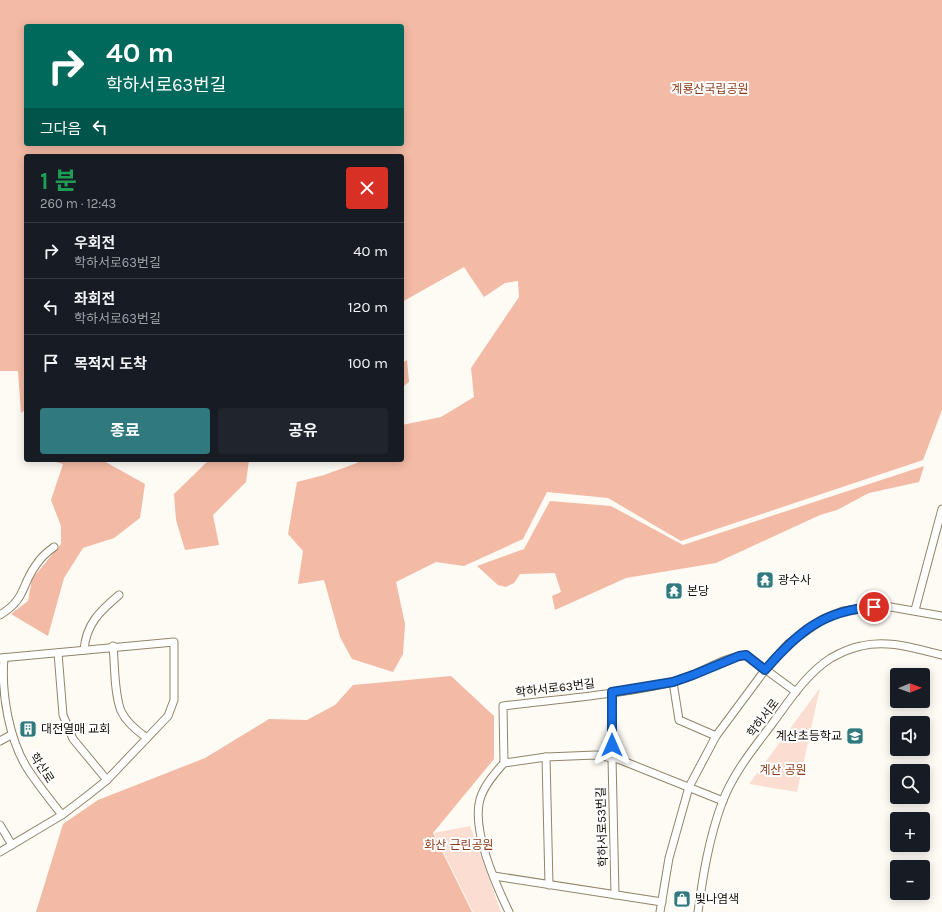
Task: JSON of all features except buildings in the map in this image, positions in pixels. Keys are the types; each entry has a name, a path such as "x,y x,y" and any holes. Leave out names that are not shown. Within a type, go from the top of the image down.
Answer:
{"street":[{"path":"915,610 942,509"},
{"path":"0,615 18,601 35,566 54,547"},
{"path":"84,650 87,632 93,620 119,595"},
{"path":"660,912 669,858 689,787 716,736 765,670 788,644 823,619 843,611 862,607 885,606 915,610 942,616"},
{"name":"학산로","path":"0,852 62,815 107,780 168,716 174,700 174,642 113,646 2,658 11,734 28,770 62,815"},
{"name":"학하서로","path":"698,912 710,839 723,801 744,761 796,692 812,674 831,658 863,645 880,644 901,646 942,655"},
{"path":"113,646 116,683 121,711 133,727 147,738"},
{"path":"58,653 63,715 73,739 107,780"},
{"name":"학하서로63번길","path":"504,763 503,706 612,692 673,682 724,661 746,655 796,692"},
{"path":"673,682 679,720 716,736"},
{"name":"학하서로53번길","path":"612,692 615,895"},
{"path":"0,741 11,734"},
{"path":"509,912 499,891 480,835 479,803 486,786 504,763 546,757 596,755 612,758 723,801"},
{"path":"546,757 549,884"},
{"path":"0,825 12,845"},
{"path":"494,876 662,902"}],"green space":[{"name":"계룡산국립공원","path":"0,0 942,0 942,410 923,460 681,541 608,498 547,492 523,539 464,566 436,562 396,582 405,624 403,654 393,672 352,659 340,637 324,580 298,584 303,551 288,534 297,482 324,475 358,462 404,462 404,425 441,417 474,397 471,368 519,297 518,281 505,283 484,297 464,267 404,301 404,154 24,154 24,411 21,413 18,371 0,371"},
{"path":"407,360 409,382 404,386 404,362"},
{"path":"56,462 106,462 145,484 140,518 114,538 83,548 64,578 48,636 11,614 28,601 32,579 61,544 61,526 51,500 63,464"},
{"path":"207,462 249,462 246,482 213,515 219,545 185,550 176,520 174,494"},
{"path":"924,466 919,482 869,493 837,510 820,515 716,563 626,578 555,610 552,596 561,592 555,573 520,574 514,583 506,587 498,585 477,566 524,549 550,501 611,506 683,545"},
{"path":"451,676 494,716 494,759 433,833 472,912 36,912 63,824 98,800 205,758 269,719 307,720 335,705 353,685"},
{"name":"계산 공원","path":"820,688 797,792 749,784"},
{"name":"화산 근린공원","path":"470,826 501,912 473,912 434,833"}],"place":[{"name":"광수사","path":"765,580"},
{"name":"본당","path":"674,591"},
{"name":"대전열매 교회","path":"28,729"},
{"name":"계산초등학교","path":"855,736"},
{"name":"빛나염색","path":"682,899"}],"route":[{"path":"612,745 612,692 673,682 739,656 746,655 765,670 788,644 823,619 843,611 862,607 874,607"}]}
